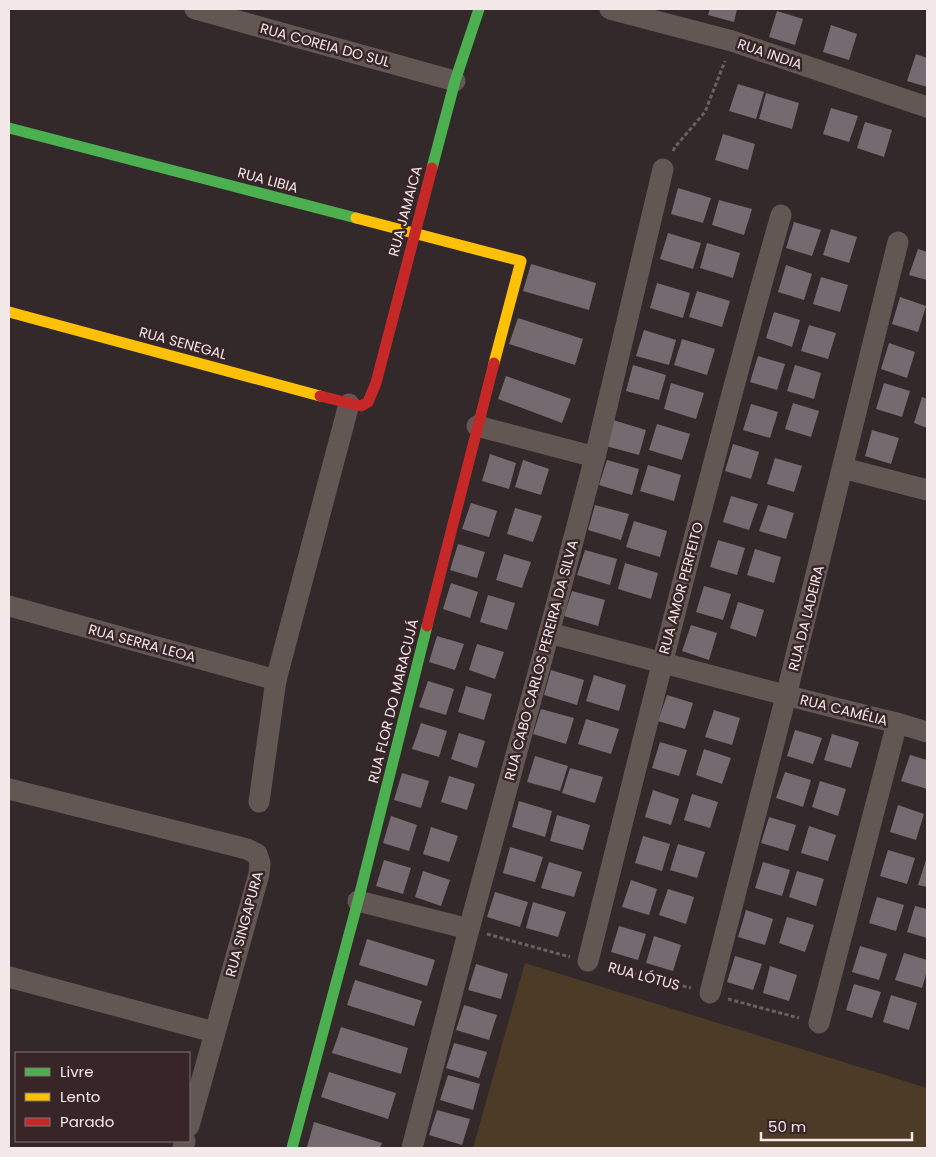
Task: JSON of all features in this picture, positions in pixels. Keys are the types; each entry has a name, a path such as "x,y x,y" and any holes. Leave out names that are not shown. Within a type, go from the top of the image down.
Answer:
{"street":[{"name":"RUA COREIA DO SUL","path":"196,9 455,80"},
{"name":"RUA JAMAICA","path":"349,404 360,406 368,402 376,383 455,80 479,9"},
{"name":"RUA INDIA","path":"610,9 732,41 927,107"},
{"name":"RUA LIBIA","path":"9,128 414,234 521,260"},
{"name":"RUA CABO CARLOS PEREIRA DA SILVA","path":"412,1148 595,457 663,169"},
{"name":"RUA AMOR PERFEITO","path":"588,961 662,662 780,215"},
{"name":"RUA DA LADEIRA","path":"710,994 898,242"},
{"name":"RUA FLOR DO MARACUJÁ","path":"292,1148 358,901 477,426 521,260"},
{"name":"RUA SENEGAL","path":"9,312 349,404"},
{"path":"259,802 276,680 349,404"},
{"path":"477,426 595,457"},
{"path":"843,468 927,490"},
{"name":"RUA SERRA LEOA","path":"9,606 276,680"},
{"name":"RUA CAMÉLIA","path":"549,633 786,696 897,723 819,1024"},
{"path":"897,723 927,732"},
{"name":"RUA SINGAPURA","path":"9,789 246,849 257,854 260,863 259,874 190,1122"},
{"path":"358,901 470,929"},
{"path":"9,978 214,1032"}],"path":[{"path":"663,169 675,147 705,112 732,41"},
{"name":"RUA LÓTUS","path":"470,929 819,1024"}],"shaded area":[{"path":"525,963 927,1088 927,1148 473,1148"}],"building":[{"path":"710,9 737,9 734,22 708,15"},
{"path":"777,11 803,19 795,45 769,37"},
{"path":"831,25 857,34 849,60 823,52"},
{"path":"916,54 927,58 927,87 907,81"},
{"path":"738,84 764,92 756,119 729,111"},
{"path":"766,93 799,103 792,129 759,119"},
{"path":"831,108 858,116 849,142 823,134"},
{"path":"865,122 892,130 884,157 857,148"},
{"path":"723,134 755,144 748,170 715,160"},
{"path":"678,188 711,198 703,223 671,214"},
{"path":"719,200 752,209 744,235 712,225"},
{"path":"794,222 821,230 812,256 786,248"},
{"path":"831,229 857,237 849,263 823,255"},
{"path":"668,233 701,243 693,269 660,259"},
{"path":"707,243 740,253 733,278 700,268"},
{"path":"918,249 927,252 927,280 909,275"},
{"path":"531,264 596,283 589,310 523,291"},
{"path":"786,265 812,274 804,300 778,292"},
{"path":"821,277 848,285 840,312 813,304"},
{"path":"657,283 690,293 683,318 650,308"},
{"path":"697,291 730,301 722,327 689,317"},
{"path":"900,297 926,306 918,332 892,324"},
{"path":"774,312 800,320 792,347 766,338"},
{"path":"518,318 583,339 575,365 509,344"},
{"path":"809,325 836,333 828,359 801,351"},
{"path":"644,330 676,340 669,365 636,356"},
{"path":"682,339 715,349 707,375 674,365"},
{"path":"889,343 915,352 907,378 881,369"},
{"path":"758,356 785,364 777,390 750,382"},
{"path":"633,365 666,375 659,400 626,391"},
{"path":"795,365 821,373 814,399 787,391"},
{"path":"506,376 571,399 562,423 498,399"},
{"path":"671,383 704,393 696,419 664,409"},
{"path":"884,383 910,391 902,417 876,409"},
{"path":"922,397 927,399 927,428 914,423"},
{"path":"793,403 819,411 811,437 785,429"},
{"path":"751,404 778,412 770,438 743,430"},
{"path":"613,420 646,430 639,455 606,446"},
{"path":"657,424 690,434 682,460 649,450"},
{"path":"872,430 899,438 891,464 865,456"},
{"path":"733,444 759,452 751,479 725,471"},
{"path":"490,454 516,463 509,489 482,481"},
{"path":"775,458 802,466 794,492 767,484"},
{"path":"523,460 549,469 541,495 515,487"},
{"path":"607,460 639,469 632,495 599,485"},
{"path":"648,465 681,475 674,501 640,491"},
{"path":"731,496 758,504 749,530 723,522"},
{"path":"471,503 497,511 489,537 462,529"},
{"path":"595,505 629,514 621,540 588,530"},
{"path":"768,505 794,513 786,539 759,531"},
{"path":"515,508 542,516 533,542 507,534"},
{"path":"634,521 667,531 660,557 626,547"},
{"path":"718,540 745,548 737,575 710,567"},
{"path":"458,544 485,552 477,578 450,570"},
{"path":"755,549 781,557 774,583 747,575"},
{"path":"585,550 617,559 610,585 577,575"},
{"path":"504,554 531,562 522,588 496,580"},
{"path":"625,563 658,573 651,599 618,589"},
{"path":"451,583 478,592 470,618 443,609"},
{"path":"704,586 731,594 723,620 696,612"},
{"path":"572,591 605,600 598,626 564,616"},
{"path":"488,595 515,603 507,630 480,622"},
{"path":"738,602 764,610 756,637 730,628"},
{"path":"691,625 717,633 709,660 682,651"},
{"path":"437,636 464,644 455,670 429,662"},
{"path":"477,644 504,652 495,679 469,670"},
{"path":"551,670 584,680 577,705 544,695"},
{"path":"594,675 626,685 619,711 586,701"},
{"path":"428,681 454,689 446,715 419,707"},
{"path":"466,686 492,694 484,720 458,712"},
{"path":"667,695 693,703 685,729 658,721"},
{"path":"541,709 574,718 566,744 533,734"},
{"path":"714,710 740,718 732,745 705,737"},
{"path":"586,719 619,729 611,754 578,744"},
{"path":"421,723 447,731 439,757 412,749"},
{"path":"795,730 822,738 813,764 787,756"},
{"path":"459,733 485,741 477,768 451,759"},
{"path":"832,734 859,742 851,768 824,760"},
{"path":"660,742 687,750 679,776 652,768"},
{"path":"704,749 731,758 722,784 696,775"},
{"path":"910,755 927,760 927,789 901,781"},
{"path":"535,756 568,766 560,791 527,782"},
{"path":"570,768 603,777 595,803 562,793"},
{"path":"785,772 811,780 803,807 776,798"},
{"path":"402,773 429,781 421,808 394,800"},
{"path":"449,776 475,784 467,810 441,802"},
{"path":"820,781 846,789 838,816 812,807"},
{"path":"653,790 679,799 671,825 645,817"},
{"path":"692,794 718,802 710,828 684,820"},
{"path":"519,801 552,811 545,837 512,827"},
{"path":"898,805 924,814 916,840 890,832"},
{"path":"557,815 590,825 583,850 550,841"},
{"path":"391,816 417,825 409,851 383,843"},
{"path":"769,817 796,825 788,851 761,843"},
{"path":"809,826 836,835 828,861 801,853"},
{"path":"431,827 458,836 449,862 423,854"},
{"path":"643,836 670,844 662,871 635,863"},
{"path":"678,844 705,852 697,878 670,870"},
{"path":"510,847 543,857 535,882 503,873"},
{"path":"888,850 915,858 907,884 880,876"},
{"path":"927,857 927,887 918,885"},
{"path":"384,860 411,868 403,894 376,886"},
{"path":"549,862 582,872 574,897 541,888"},
{"path":"763,862 790,870 782,896 755,888"},
{"path":"423,871 450,880 441,906 415,897"},
{"path":"797,871 824,879 816,906 789,897"},
{"path":"631,880 657,889 649,915 622,907"},
{"path":"668,889 694,897 686,924 659,915"},
{"path":"495,892 528,902 520,927 487,917"},
{"path":"877,897 904,905 896,931 869,923"},
{"path":"533,902 566,912 558,937 526,928"},
{"path":"915,906 927,909 927,938 907,932"},
{"path":"746,910 773,919 765,945 738,937"},
{"path":"787,917 814,925 805,952 779,943"},
{"path":"619,926 646,934 638,960 611,952"},
{"path":"654,936 681,945 673,971 646,963"},
{"path":"367,939 435,960 427,986 359,965"},
{"path":"860,946 887,954 879,980 852,972"},
{"path":"904,953 927,960 927,971 922,988 895,980"},
{"path":"735,956 762,964 753,990 727,982"},
{"path":"476,964 508,974 501,999 468,990"},
{"path":"770,966 797,975 789,1001 763,993"},
{"path":"355,980 422,1001 414,1026 347,1005"},
{"path":"854,984 881,992 872,1018 846,1010"},
{"path":"891,995 917,1003 909,1030 883,1022"},
{"path":"464,1005 497,1015 489,1040 456,1030"},
{"path":"341,1027 408,1048 401,1074 332,1053"},
{"path":"454,1043 487,1052 479,1078 446,1068"},
{"path":"329,1072 396,1093 388,1119 321,1097"},
{"path":"448,1075 480,1084 473,1110 440,1100"},
{"path":"437,1110 470,1119 462,1145 429,1135"},
{"path":"314,1122 382,1143 380,1148 307,1147"}],"traffic: fast":[{"path":"432,168 455,81 479,9"},
{"path":"9,128 356,218"},
{"path":"292,1148 358,901 427,626"}],"traffic: slow":[{"path":"356,218 521,261 494,363"},
{"path":"9,312 320,396"}],"traffic: jam":[{"path":"320,396 361,406 368,402 376,383 432,168"},
{"path":"427,626 494,363"}]}
